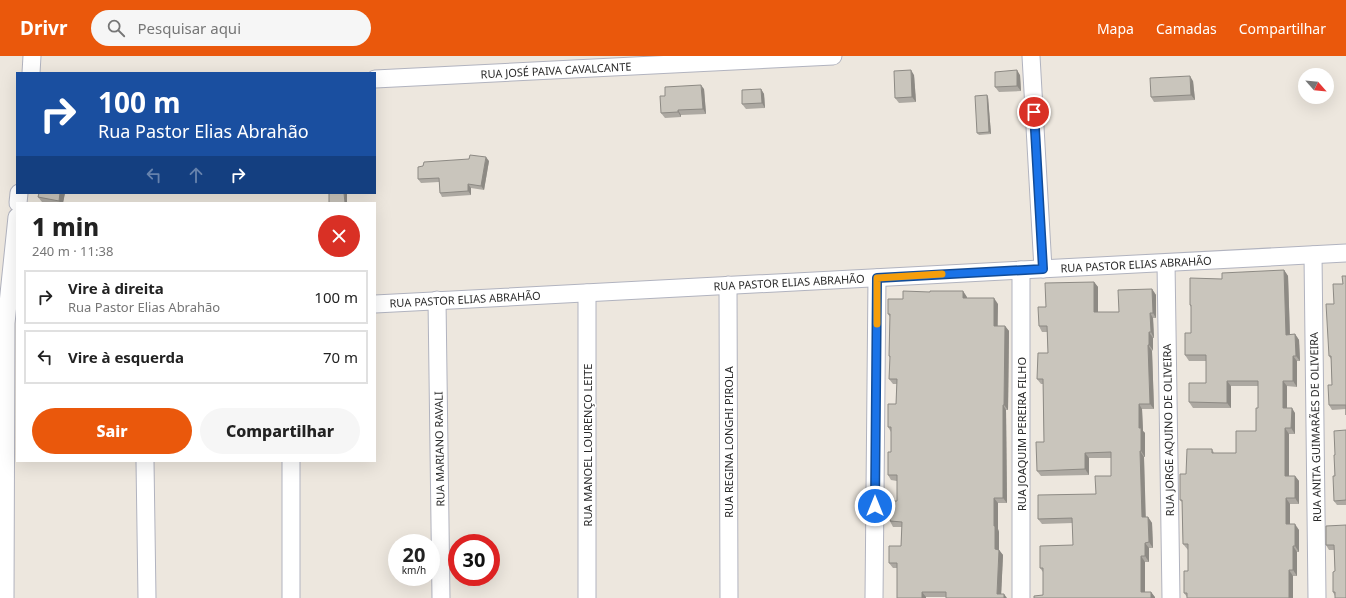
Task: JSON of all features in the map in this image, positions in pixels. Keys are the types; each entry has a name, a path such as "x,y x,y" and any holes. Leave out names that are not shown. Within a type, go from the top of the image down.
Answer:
{"street":[{"path":"31,72 32,56"},
{"name":"RUA JOSÉ PAIVA CAVALCANTE","path":"376,79 834,56"},
{"path":"1031,56 1043,269"},
{"path":"4,598 8,323 16,229"},
{"name":"RUA PASTOR ELIAS ABRAHÃO","path":"376,304 1346,253"},
{"name":"RUA ANITA GUIMARÃES DE OLIVEIRA","path":"1313,255 1317,598"},
{"name":"RUA JORGE AQUINO DE OLIVEIRA","path":"1166,263 1171,598"},
{"name":"RUA JOAQUIM PEREIRA FILHO","path":"1021,270 1021,598"},
{"path":"874,598 877,278"},
{"name":"RUA REGINA LONGHI PIROLA","path":"728,285 729,598"},
{"name":"RUA MANOEL LOURENÇO LEITE","path":"587,293 587,598"},
{"name":"RUA MARIANO RAVALI","path":"437,300 441,598"},
{"path":"146,462 147,598"},
{"path":"290,462 291,598"}],"building":[{"path":"911,70 912,97 895,98 894,71"},
{"path":"1017,70 1017,86 995,87 995,72"},
{"path":"1190,76 1191,95 1151,97 1150,78"},
{"path":"701,85 703,109 678,110 678,112 661,113 660,96 665,96 665,87"},
{"path":"761,89 762,103 742,104 742,90"},
{"path":"987,95 989,132 977,133 975,96"},
{"path":"470,155 486,157 481,186 468,184 468,191 440,193 439,178 418,179 418,167 423,166 424,162 469,159"},
{"path":"39,194 60,194 59,201 38,197"},
{"path":"329,194 344,194 345,202 329,202"},
{"path":"1284,270 1286,335 1295,334 1296,356 1293,356 1293,381 1283,381 1283,408 1292,408 1291,428 1285,428 1285,476 1295,476 1295,498 1286,498 1286,524 1295,524 1293,570 1289,570 1289,598 1187,598 1187,593 1184,593 1184,571 1188,571 1188,544 1183,544 1180,474 1186,474 1187,449 1212,449 1212,453 1236,453 1236,431 1256,431 1256,408 1258,408 1258,381 1227,381 1227,403 1189,402 1189,383 1206,383 1206,355 1185,355 1185,333 1191,333 1190,278 1222,279 1222,273"},
{"path":"1342,276 1346,276 1346,405 1329,405 1328,385 1332,385 1326,304 1334,304 1333,284 1343,284"},
{"path":"1094,282 1094,312 1119,312 1118,290 1152,289 1153,313 1150,313 1151,332 1149,332 1148,345 1150,404 1139,404 1139,428 1141,428 1140,451 1142,517 1148,517 1149,542 1145,543 1145,556 1141,556 1141,592 1151,592 1151,598 1034,598 1034,596 1043,595 1043,568 1040,568 1040,546 1073,545 1072,518 1038,519 1038,495 1096,494 1095,476 1111,476 1111,452 1085,453 1085,469 1037,471 1036,442 1044,442 1043,379 1037,379 1038,353 1048,353 1047,326 1039,326 1038,307 1046,307 1045,283"},
{"path":"903,291 963,291 963,298 994,298 994,326 1005,326 1003,498 994,498 995,549 999,550 997,594 1004,594 1004,598 946,598 946,592 922,592 922,598 897,598 897,563 889,563 889,546 901,546 902,522 890,521 890,501 897,501 897,475 888,475 888,452 891,452 891,427 888,427 888,404 896,404 897,379 889,379 890,314 888,314 888,299 903,299"},
{"path":"1346,430 1346,500 1334,501 1334,431"},
{"path":"1346,525 1346,598 1335,598 1335,592 1333,592 1333,572 1335,571 1334,545 1326,545 1326,526"}],"slow traffic":[{"path":"877,324 877,278 942,274"}],"route":[{"path":"875,506 877,278 1043,269 1034,112"}]}
